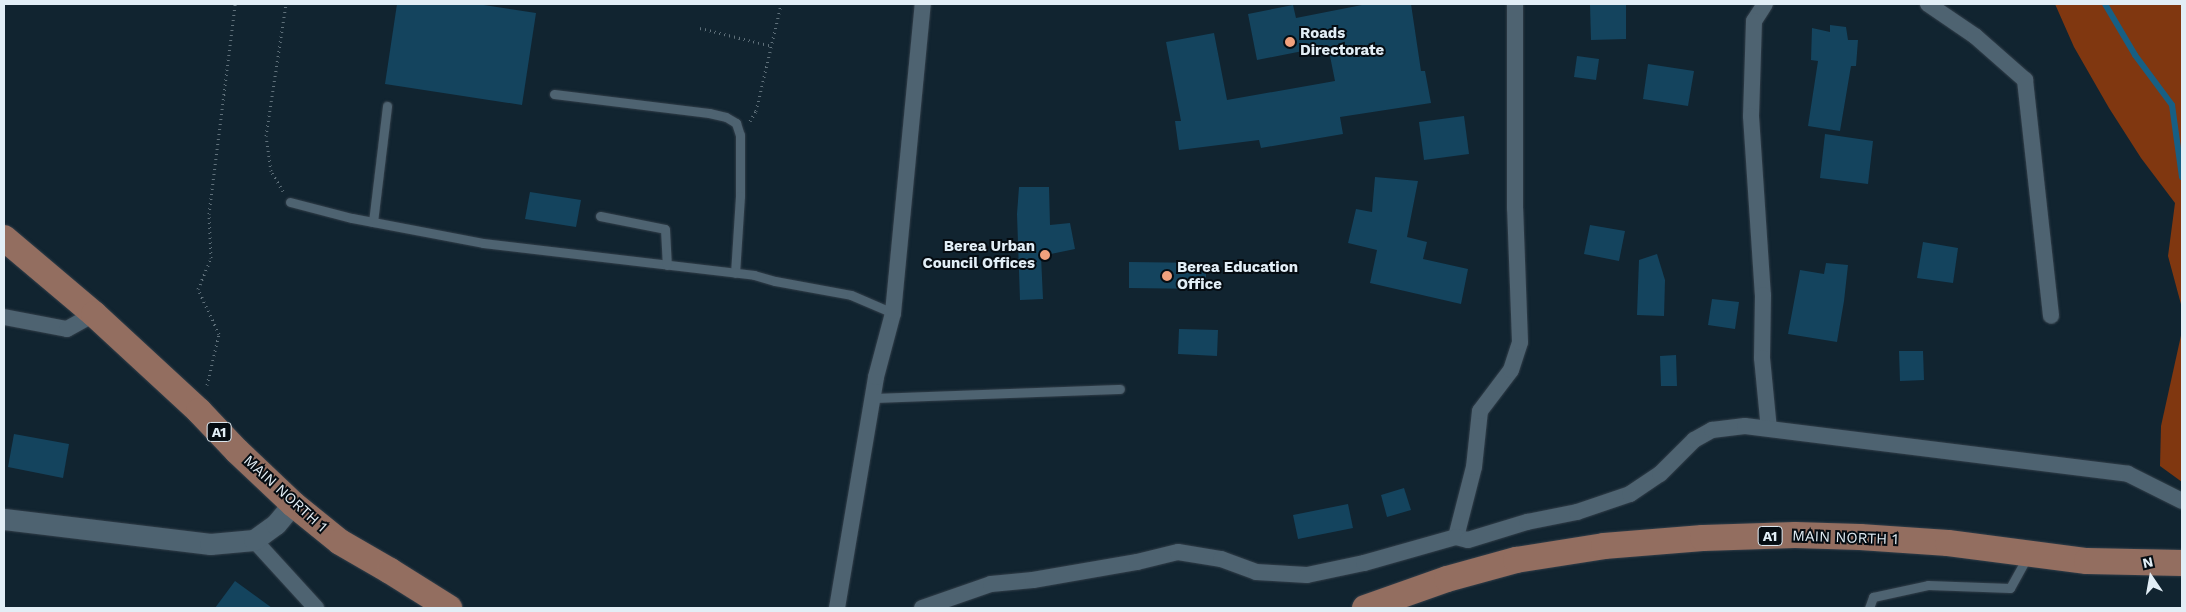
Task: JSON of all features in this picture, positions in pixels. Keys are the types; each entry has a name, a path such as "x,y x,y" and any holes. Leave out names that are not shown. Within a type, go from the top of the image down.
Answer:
{"main road":[{"name":"MAIN NORTH 1","path":"4,238 94,314 199,411 237,451 293,504 340,542 390,570 448,608"},
{"name":"MAIN NORTH 1","path":"1365,608 1448,579 1516,560 1604,546 1703,538 1860,537 1948,543 2087,561 2182,563"}],"street":[{"path":"838,608 872,398 893,313 923,4"},
{"path":"1456,537 1474,467 1480,412 1511,370 1520,342 1515,208 1515,4"},
{"path":"1765,4 1754,21 1751,116 1763,295 1762,358 1769,429"},
{"path":"1928,4 1975,36 2025,80 2051,316"},
{"path":"4,317 66,329 94,314"},
{"path":"922,608 991,584 1033,580 1137,562 1178,552 1221,559 1256,572 1307,575 1364,563 1456,537 1468,540 1527,522 1577,512 1630,494 1660,474 1694,440 1712,430 1745,426 2128,474 2182,502"},
{"path":"4,519 210,544 254,540 276,524 293,504"},
{"path":"254,540 316,608"}],"lane":[{"path":"554,94 709,113 726,117 736,123 740,135 740,196 735,273"},
{"path":"373,222 387,106"},
{"path":"290,202 373,222 483,243 735,273 851,295 893,313"},
{"path":"600,216 665,229 667,265"},
{"path":"872,398 1120,389"},
{"path":"1869,608 1873,597 1928,585 2010,588 2028,554"}],"path":[{"path":"199,411 209,401 206,382 219,334 198,289 211,258 209,214 235,4"},
{"path":"286,4 266,136 271,172 290,202"},
{"path":"740,135 756,112 781,4"},
{"path":"700,28 772,46"}],"shaded area":[{"path":"2055,4 2182,4 2182,308 2168,256 2175,203 2141,158 2109,108 2074,47"},
{"path":"2182,331 2182,482 2160,466 2161,426"}],"building":[{"path":"397,4 477,4 536,13 522,105 385,84"},
{"path":"1367,4 1411,4 1421,71 1425,71 1431,103 1340,117 1343,134 1261,148 1259,140 1179,150 1175,121 1181,121 1166,42 1214,33 1227,100 1335,81 1328,46 1257,60 1248,14 1293,5 1296,18"},
{"path":"1590,4 1626,4 1626,39 1591,40"},
{"path":"1830,25 1846,27 1848,40 1858,40 1856,66 1851,66 1840,131 1808,126 1818,61 1811,60 1812,28 1830,32"},
{"path":"1577,56 1599,59 1596,80 1574,77"},
{"path":"1648,64 1694,71 1688,106 1643,99"},
{"path":"1464,116 1469,154 1424,160 1419,122"},
{"path":"1825,134 1873,141 1868,184 1820,178"},
{"path":"1375,177 1418,181 1407,237 1427,242 1423,259 1468,269 1461,304 1370,283 1377,250 1348,243 1356,209 1372,212"},
{"path":"1019,187 1049,187 1050,225 1070,223 1075,249 1041,256 1043,299 1020,300 1017,214"},
{"path":"530,192 581,200 576,227 525,219"},
{"path":"1590,225 1625,231 1619,261 1584,254"},
{"path":"1923,242 1958,248 1953,283 1917,278"},
{"path":"1657,254 1665,280 1664,316 1637,315 1639,260"},
{"name":"Berea Education Office","path":"1129,262 1206,263 1206,289 1129,288"},
{"path":"1826,263 1848,265 1837,342 1788,334 1800,270 1824,274"},
{"path":"1712,299 1739,302 1735,329 1708,325"},
{"path":"1179,329 1218,330 1217,356 1178,354"},
{"path":"1899,351 1923,351 1924,380 1900,381"},
{"path":"1676,355 1677,386 1661,386 1660,356"},
{"path":"14,434 69,444 63,478 8,467"},
{"path":"1404,488 1411,510 1387,517 1381,495"},
{"path":"1348,504 1353,528 1298,539 1293,515"},
{"path":"235,581 272,608 215,608"}],"waterway":[{"path":"2105,4 2135,55 2172,105 2182,177"}],"place":[{"name":"Roads Directorate","path":"1290,42"},
{"name":"Berea Urban Council Offices","path":"1045,255"},
{"name":"Berea Education Office","path":"1167,276"}]}
